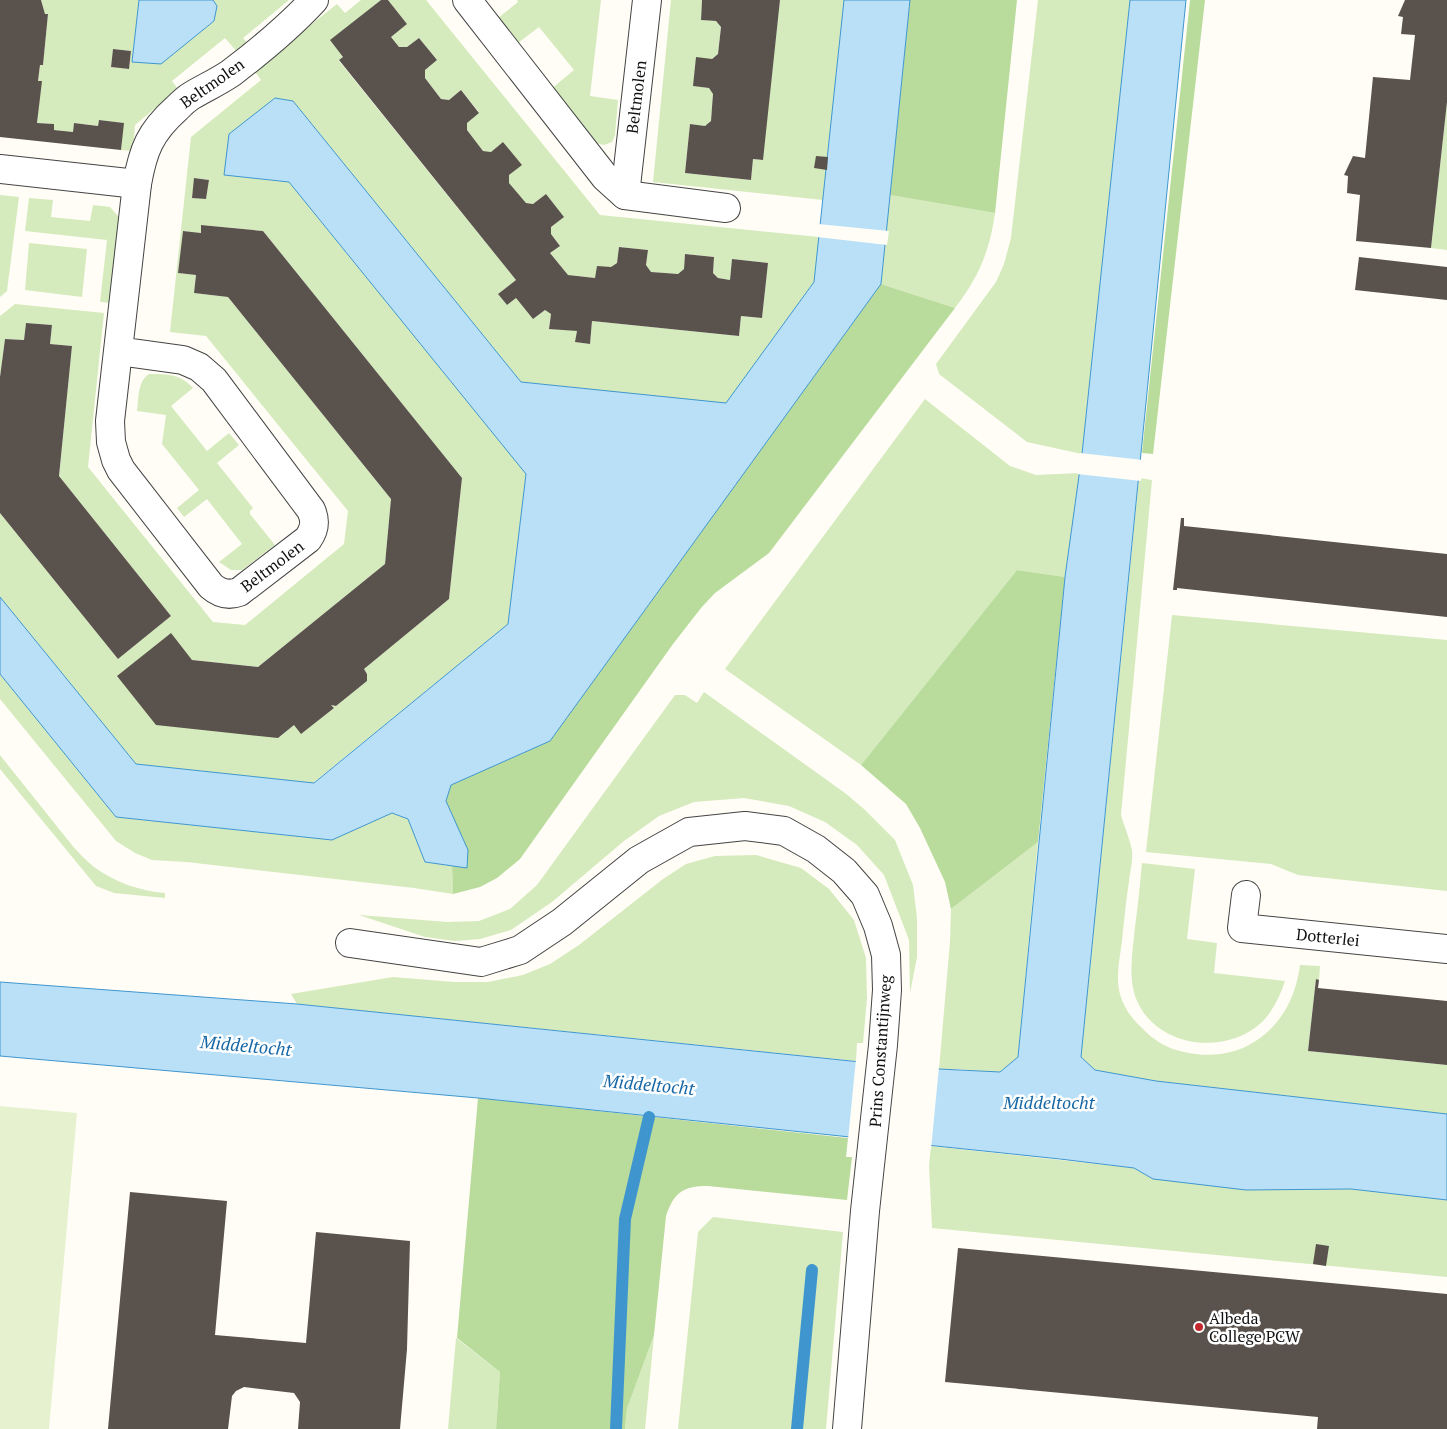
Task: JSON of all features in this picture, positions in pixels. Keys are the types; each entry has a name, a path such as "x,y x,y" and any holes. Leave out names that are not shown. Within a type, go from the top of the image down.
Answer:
{"street":[{"name":"Beltmolen","path":"118,351 173,358 199,367 214,380 311,510 315,519 314,527 308,539 239,592 222,593 211,586 119,465 111,442 110,421 137,184 140,164 148,144 155,131 167,117 189,97 230,74 297,18 314,0"},
{"path":"467,0 605,177 625,195 726,208"},
{"name":"Beltmolen","path":"625,195 647,0"},
{"path":"0,168 137,184"},
{"name":"Prins Constantijnweg","path":"350,943 481,962 520,950 562,922 639,860 689,832 745,826 784,832 816,849 844,871 865,895 878,926 886,955 887,990 864,1220 847,1429"},
{"name":"Dotterlei","path":"1246,896 1242,928 1447,949"}],"green space":[{"path":"41,0 139,0 132,61 206,28 214,21 217,6 213,0 289,0 243,38 250,46 239,54 225,38 172,81 178,89 135,125 133,151 121,150 123,123 99,120 98,126 74,123 73,132 54,130 54,124 37,123 41,81 38,81 40,65 43,65 48,14 45,14","holes":["113,49 131,51 129,69 111,67"]},
{"path":"361,0 381,0 331,40 343,57 339,61 516,280 498,294 507,305 516,298 533,319 545,310 551,314 549,328 577,331 576,342 590,344 592,321 739,336 741,316 762,318 768,263 732,259 730,280 718,278 713,273 714,257 685,254 684,269 678,274 651,272 646,265 648,250 619,247 617,263 595,278 568,275 550,253 560,246 551,234 551,227 563,217 546,194 533,204 526,203 509,183 509,175 521,165 503,142 491,152 483,151 467,130 467,123 479,112 461,90 449,100 441,99 425,78 425,70 437,60 419,38 407,47 399,47 391,37 407,24 388,0 426,0 600,215 819,237 814,282 726,404 521,382 293,101 224,175 289,182 526,473 508,624 313,783 136,764 0,597 0,513 118,659 171,616 59,476 72,346 50,344 52,325 26,323 24,340 5,339 0,377 0,316 15,304 104,313 88,467 213,622 245,625 344,544 348,511 206,336 170,332 191,137 261,80 254,70 337,4 345,13","holes":["195,178 209,180 206,199 192,197","202,225 263,231 462,478 449,599 364,669 367,674 367,681 336,706 331,705 334,708 294,725 278,738 117,677 170,634 192,660 258,667 385,564 391,499 228,297 194,293 196,275 178,273 183,231 201,233"]},
{"path":"517,0 601,0 590,96 618,100 615,135 612,142 604,145 596,143 551,89 574,70 539,27 518,43 498,18 518,2"},
{"path":"671,0 702,0 701,20 716,21 721,27 718,54 695,72 694,86 709,88 713,94 711,121 705,126 690,124 685,173 751,180 753,159 762,160 780,0 844,0 823,200 653,182"},
{"path":"910,0 1017,0 995,213 890,195"},
{"path":"1038,0 1130,0 1082,454 1027,442 939,374 936,364 996,282 1004,264 1011,238"},
{"path":"1190,0 1205,0 1153,454 1142,453"},
{"path":"1447,102 1447,250 1431,248"},
{"path":"0,195 19,197 7,291 0,297"},
{"path":"890,195 995,213 990,240 982,264 955,308 881,284"},
{"path":"29,198 53,200 51,217 90,221 93,205 110,207 125,224 113,303 100,302 107,240 25,231"},
{"path":"29,243 87,249 82,297 25,290"},
{"path":"881,284 955,308 769,553 715,593 701,608 673,644 520,859 497,878 480,887 453,894 452,866 467,868 446,801 451,785 550,741"},
{"path":"149,374 179,377 193,388 171,406 207,451 229,433 239,445 217,463 253,508 250,514 275,545 242,570 231,570 219,562 242,544 207,499 184,517 177,508 199,490 162,444 166,415 137,411 140,386"},
{"path":"925,399 1010,466 1036,475 1080,473 1065,577 1017,570 861,765 725,669"},
{"path":"1139,478 1152,480 1121,815 1130,842 1132,862 1118,972 1120,996 1134,1020 1156,1040 1178,1051 1204,1055 1224,1054 1251,1044 1276,1023 1292,997 1300,965 1320,966 1319,980 1316,980 1308,1051 1447,1065 1447,1114 1156,1081 1095,1070 1081,1058"},
{"path":"1017,570 1065,577 1038,842 951,909 945,882 920,828 906,804 861,765"},
{"path":"1172,615 1447,640 1447,891 1298,875 1271,864 1146,852"},
{"path":"0,674 116,817 332,840 392,813 408,819 425,862 452,866 453,894 187,862 152,860 135,853 116,841 0,699"},
{"path":"704,692 845,793 895,840 913,885 917,918 917,957 910,993 909,940 884,875 857,845 825,822 789,806 744,798 694,802 659,816 624,841 552,902 511,930 480,939 455,941 425,937 359,915 448,922 479,921 510,909 537,885 675,695 685,695 697,703"},
{"path":"0,755 78,852 94,867 119,881 137,888 165,893 165,898 114,893 96,886 0,769"},
{"path":"1038,842 1018,1057 1000,1072 939,1069 951,909"},
{"path":"756,855 801,868 829,889 854,920 866,958 867,998 863,1043 857,1043 856,1061 297,1004 291,994 393,977 454,982 488,982 523,975 550,964 579,945 663,879 686,864 715,856"},
{"path":"1142,863 1195,869 1187,939 1217,943 1214,973 1285,981 1279,997 1270,1012 1263,1021 1247,1033 1230,1040 1211,1043 1192,1042 1173,1036 1157,1027 1144,1013 1135,996 1131,970"},
{"path":"478,1098 848,1138 846,1157 852,1157 847,1200 708,1186 692,1187 680,1192 672,1202 666,1216 654,1335 627,1409 625,1429 496,1429 500,1372 457,1338"},
{"path":"0,1106 77,1113 49,1429 0,1429"},
{"path":"931,1146 1134,1168 1153,1179 1351,1189 1447,1200 1447,1277 932,1228 929,1165"},
{"path":"713,1217 843,1232 826,1429 678,1429 698,1232"},
{"path":"654,1335 645,1429 625,1429 627,1409"},
{"path":"456,1338 500,1372 496,1429 448,1429"}],"water":[{"path":"139,0 213,0 217,6 214,21 161,64 132,62"},
{"path":"844,0 910,0 881,284 550,741 451,785 446,801 468,850 467,868 425,862 408,819 392,813 332,840 116,817 0,674 0,597 136,764 314,783 508,624 526,474 289,182 224,175 229,134 275,98 293,101 521,382 726,403 814,282"},
{"name":"Middeltocht","path":"1130,0 1186,0 1081,1057 1095,1070 1156,1081 1447,1114 1447,1200 1351,1189 1246,1190 1153,1179 1134,1168 1060,1159 478,1098 0,1056 0,982 297,1004 919,1068 1000,1072 1018,1057 1065,577 1082,454"}],"pier":[{"path":"818,224 889,231 887,245 817,237"},
{"path":"1080,453 1143,460 1141,481 1077,474"},
{"path":"856,1059 939,1067 931,1149 848,1140"}],"building":[{"path":"0,0 41,0 45,14 48,14 43,65 40,65 38,81 42,81 37,123 54,124 54,130 73,132 74,123 98,126 99,120 124,123 121,150 0,137"},
{"path":"381,0 388,0 407,24 391,37 399,47 407,47 419,38 437,60 425,70 425,78 441,99 449,100 461,90 479,113 467,123 467,130 483,151 491,152 503,142 522,165 509,175 509,183 526,203 533,204 546,194 564,217 551,227 551,234 560,246 550,253 568,275 595,278 597,266 611,267 617,263 619,247 648,250 646,265 651,272 678,274 684,269 685,254 714,257 713,273 718,278 730,280 732,259 768,263 762,318 741,316 739,336 592,321 590,344 575,342 577,331 549,329 551,314 545,310 533,319 516,298 507,305 498,294 516,280 339,60 343,57 330,40"},
{"path":"702,0 780,0 763,160 753,159 751,180 685,173 690,124 705,126 711,121 713,94 709,88 693,86 696,57 712,59 718,54 721,27 716,21 701,20"},
{"path":"1405,0 1447,0 1447,102 1431,248 1356,241 1360,195 1347,193 1348,176 1344,175 1353,156 1365,158 1373,77 1410,80 1415,35 1401,34 1403,17 1398,16"},
{"path":"113,49 131,51 129,69 111,67"},
{"path":"816,156 828,157 827,170 814,168"},
{"path":"194,178 209,180 206,199 192,198"},
{"path":"201,225 263,231 462,478 449,599 364,669 367,674 367,681 336,706 331,705 334,708 301,734 294,725 278,738 156,725 117,676 171,633 192,660 258,667 385,564 391,499 228,297 194,293 196,275 178,273 183,231 201,233"},
{"path":"1359,257 1447,267 1447,300 1355,290"},
{"path":"26,323 52,325 50,344 72,346 59,476 171,616 118,659 0,513 0,377 5,339 24,340"},
{"path":"1181,518 1184,518 1184,526 1447,554 1447,617 1177,588 1177,590 1173,590"},
{"path":"1316,979 1319,980 1318,988 1447,1001 1447,1065 1308,1051"},
{"path":"130,1192 227,1201 215,1335 306,1343 316,1232 410,1241 407,1349 400,1429 298,1429 300,1402 294,1393 244,1387 236,1391 232,1396 228,1429 108,1429"},
{"path":"1316,1244 1329,1246 1326,1266 1313,1264"},
{"name":"Albeda College PCW","path":"958,1248 1447,1294 1447,1429 1317,1429 1318,1417 945,1382"}],"waterway":[{"path":"616,1429 625,1219 649,1117"},
{"path":"797,1429 812,1270"}],"place":[{"name":"Albeda College PCW","path":"1199,1327"}]}
